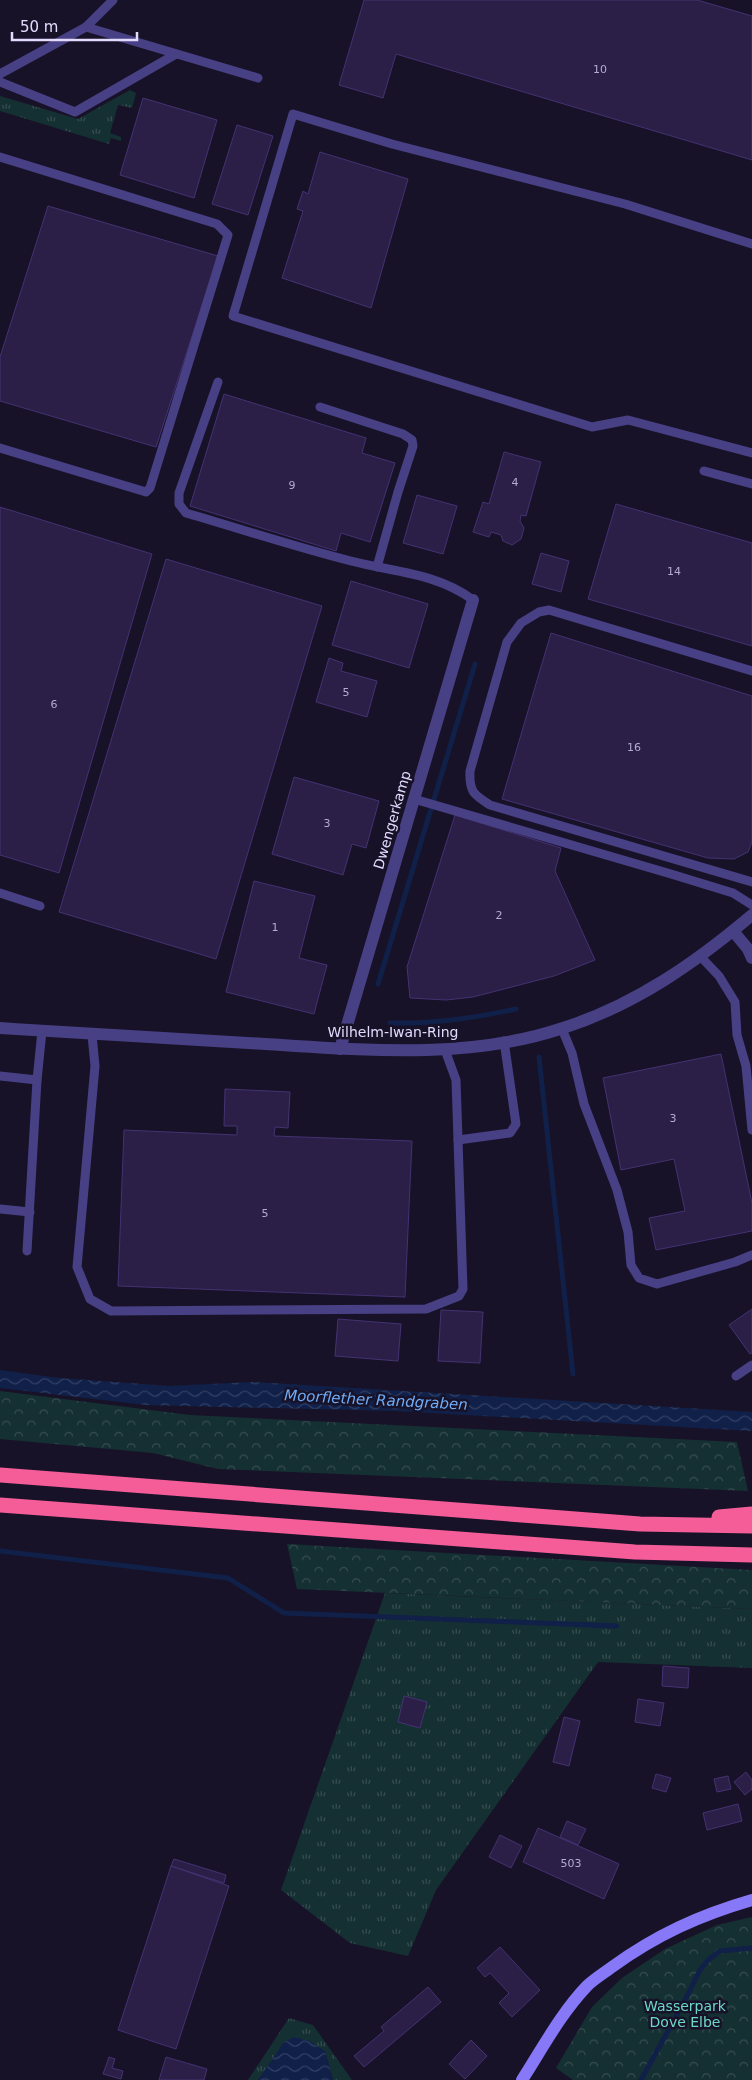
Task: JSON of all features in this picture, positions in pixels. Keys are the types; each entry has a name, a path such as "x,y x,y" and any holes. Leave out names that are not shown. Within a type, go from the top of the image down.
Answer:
{"highway":[{"path":"0,1475 640,1524 752,1526"},
{"path":"0,1505 636,1552 752,1555"},
{"path":"640,1524 752,1514"}],"street":[{"name":"Dwengerkamp","path":"340,1048 420,801 473,600"},
{"name":"Wilhelm-Iwan-Ring","path":"0,1028 92,1035 340,1048 445,1050 528,1038 562,1029 607,1011 648,991 700,956 752,915"},
{"path":"733,930 748,949 752,958"},
{"path":"522,2080 558,2024 588,1985 632,1953 677,1927 716,1910 752,1900"}],"lane":[{"path":"0,74 86,27 112,0"},
{"path":"86,27 258,78"},
{"path":"0,82 75,112 176,54"},
{"path":"752,244 625,204 402,146 293,114 233,316 592,427 628,420 752,453"},
{"path":"0,157 217,224 228,235 150,488 146,492 0,448"},
{"path":"218,382 179,493 179,504 186,513 300,548 441,581 459,589 473,600"},
{"path":"320,407 402,434 412,440 413,446 377,567"},
{"path":"704,471 752,484"},
{"path":"751,881 490,805 475,795 470,783 470,771 507,642 521,623 538,612 550,610 752,672"},
{"path":"420,801 732,893 752,905"},
{"path":"0,893 40,906"},
{"path":"700,956 719,976 735,1002 737,1035 746,1066 752,1130"},
{"path":"562,1029 572,1053 584,1104 617,1190 628,1232 631,1265 639,1278 657,1284 752,1255"},
{"path":"27,1250 37,1080 42,1031"},
{"path":"92,1035 95,1066 77,1267 90,1299 111,1312 426,1309 459,1296 463,1290 456,1080 445,1050"},
{"path":"458,1140 510,1133 516,1124 504,1041"},
{"path":"0,1076 37,1080"},
{"path":"0,1209 30,1212"},
{"path":"736,1376 752,1365"}],"green space":[{"path":"130,90 136,93 132,108 118,105 110,133 121,137 121,141 111,138 109,144 0,111 0,96 78,119"},
{"path":"0,1391 190,1415 737,1442 748,1491 218,1469 153,1453 0,1439"},
{"path":"287,1544 752,1570 752,1609 297,1589"},
{"path":"385,1593 752,1609 752,1668 598,1662 436,1890 408,1956 350,1943 281,1890"},
{"name":"Wasserpark Dove Elbe","path":"752,1917 752,2080 573,2080 556,2068 592,2007 622,1978 665,1949 717,1925"},
{"path":"289,2018 313,2025 352,2080 333,2080 325,2051 284,2042 262,2076 258,2080 248,2080"}],"water":[{"name":"Moorflether Randgraben","path":"0,1370 59,1378 170,1386 252,1382 752,1412 752,1431 395,1411 146,1405 0,1388"},
{"path":"294,2037 309,2041 325,2051 333,2080 258,2080 284,2042"}],"building":[{"path":"364,0 697,0 752,16 752,160 396,54 383,98 339,85"},
{"path":"143,98 217,120 194,198 120,175"},
{"path":"237,125 273,136 248,215 212,204"},
{"path":"320,152 408,179 371,308 282,278 303,211 297,209 303,191 308,194"},
{"path":"48,206 218,256 156,447 0,401 0,357"},
{"path":"224,394 366,438 362,453 395,463 370,542 341,533 336,551 190,506"},
{"path":"504,452 541,462 526,516 521,515 520,521 524,528 521,539 512,545 503,541 501,535 491,532 489,537 473,532 483,502 489,504"},
{"path":"417,495 457,506 443,554 403,543"},
{"path":"616,504 752,543 752,646 588,599"},
{"path":"0,507 152,554 59,873 0,855"},
{"path":"541,553 569,561 561,592 532,584"},
{"path":"166,559 322,606 216,959 59,912"},
{"path":"351,581 428,604 409,668 332,645"},
{"path":"551,633 752,696 752,842 748,852 734,859 708,858 502,799"},
{"path":"329,658 343,663 341,671 377,681 367,717 316,702"},
{"path":"294,777 379,801 366,848 352,844 343,875 272,854"},
{"path":"455,815 561,848 555,871 595,960 554,976 473,997 446,1000 410,998 407,967"},
{"path":"254,881 315,896 299,958 327,965 314,1014 226,992"},
{"path":"721,1054 752,1203 752,1231 656,1250 649,1218 685,1211 674,1159 621,1170 603,1078"},
{"path":"225,1089 290,1092 288,1128 275,1127 274,1136 412,1141 405,1297 118,1286 124,1130 237,1135 237,1126 224,1126"},
{"path":"752,1309 752,1353 750,1354 729,1325"},
{"path":"441,1310 483,1312 480,1363 438,1361"},
{"path":"338,1319 401,1324 398,1361 335,1356"},
{"path":"663,1666 689,1668 688,1688 662,1686"},
{"path":"404,1696 427,1702 420,1728 398,1722"},
{"path":"638,1699 664,1703 660,1726 635,1722"},
{"path":"564,1717 580,1721 569,1766 553,1762"},
{"path":"746,1772 752,1780 752,1789 745,1795 734,1782"},
{"path":"656,1774 671,1778 666,1792 652,1788"},
{"path":"728,1776 731,1789 717,1792 714,1779"},
{"path":"738,1804 742,1821 707,1830 703,1813"},
{"path":"567,1821 586,1829 578,1845 560,1837"},
{"path":"538,1828 619,1864 604,1899 523,1862"},
{"path":"500,1835 522,1846 511,1868 489,1857"},
{"path":"174,1859 226,1875 224,1883 171,1866"},
{"path":"171,1866 229,1886 176,2049 118,2030"},
{"path":"500,1947 540,1990 512,2017 499,2003 509,1993 490,1973 485,1977 477,1968"},
{"path":"428,1987 441,2002 364,2067 354,2056 384,2031 381,2027"},
{"path":"471,2040 487,2056 465,2079 449,2064"},
{"path":"109,2057 115,2059 112,2068 123,2071 121,2079 103,2074"},
{"path":"166,2057 207,2069 204,2080 159,2080"}],"waterway":[{"path":"378,984 475,664"},
{"path":"390,1023 453,1020 516,1009"},
{"path":"539,1057 573,1374"},
{"path":"0,1551 228,1578 284,1613 617,1626"},
{"path":"641,2080 700,1970 707,1961 720,1951 752,1948"}]}
